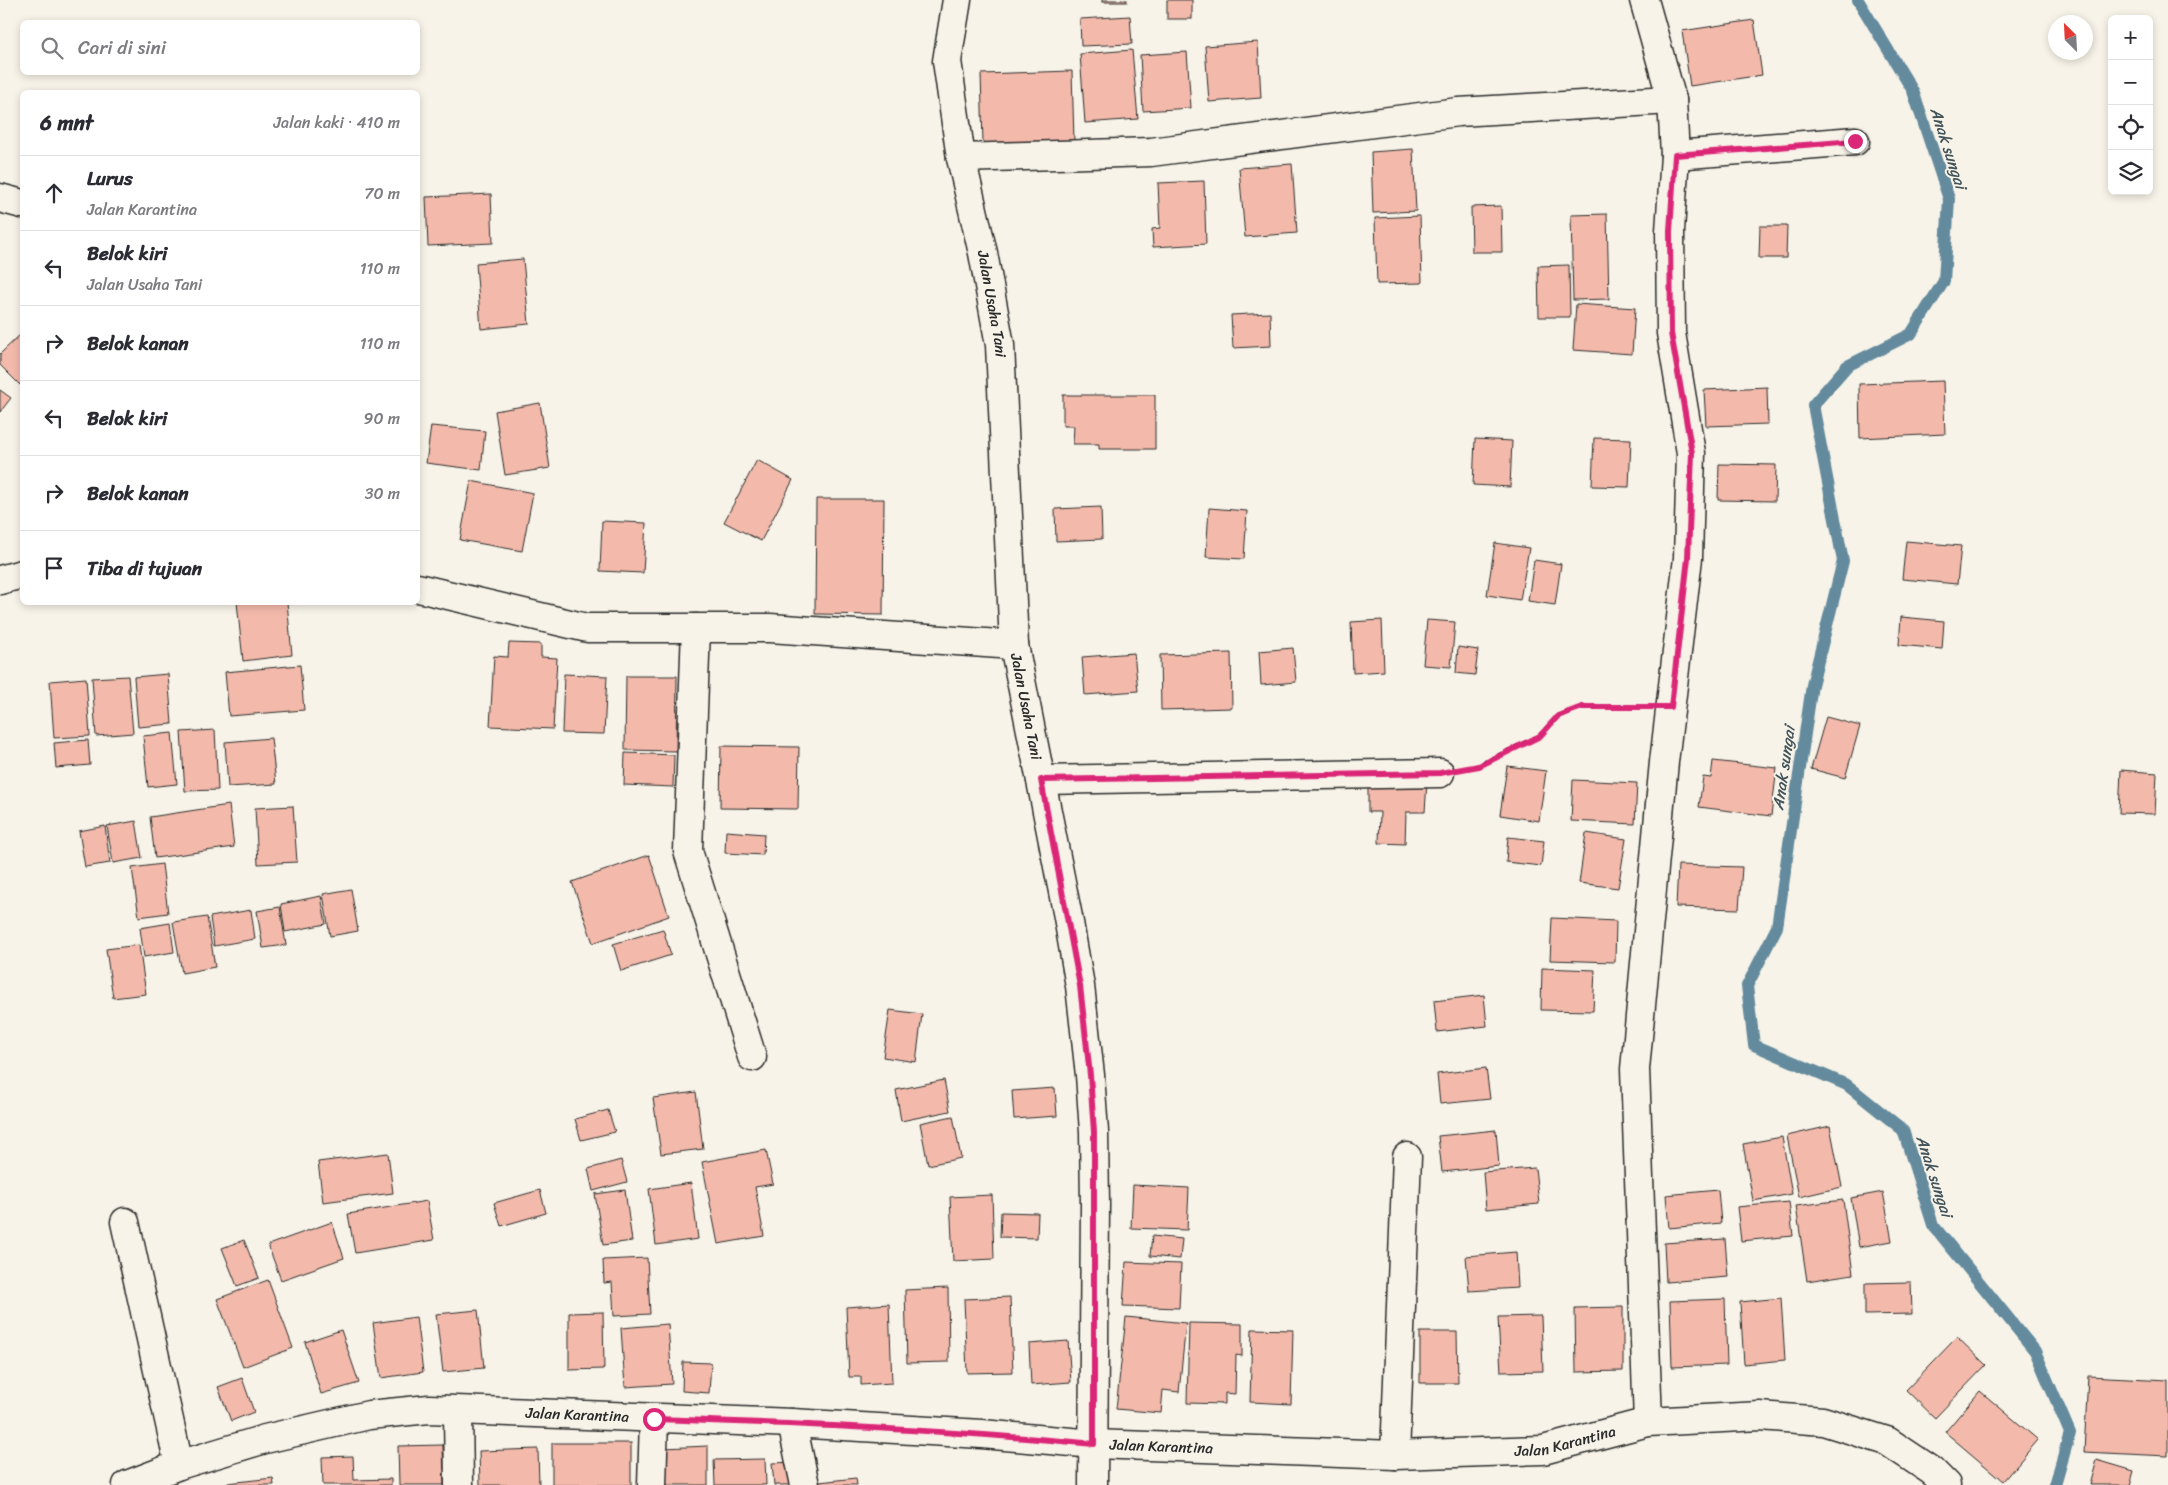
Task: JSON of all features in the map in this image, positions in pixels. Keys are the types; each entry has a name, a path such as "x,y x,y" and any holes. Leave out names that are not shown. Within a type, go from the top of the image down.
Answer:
{"street":[{"name":"Jalan Usaha Tani","path":"957,0 947,61 961,158 983,253 1000,345 1014,645 1080,986 1090,1075 1094,1150 1093,1485"},
{"path":"1644,0 1672,100 1675,155 1670,231 1671,333 1692,453 1688,558 1671,707 1635,1069 1648,1422"},
{"path":"961,158 1151,152 1458,112 1672,100"},
{"path":"1675,155 1855,141"},
{"path":"0,198 20,203"},
{"path":"0,580 20,575"},
{"path":"420,588 587,628 770,628 1014,645"},
{"path":"696,628 688,852 752,1057"},
{"path":"1041,780 1440,773"},
{"path":"1395,1455 1407,1157"},
{"path":"125,1222 179,1466"},
{"name":"Jalan Karantina","path":"127,1485 179,1466 266,1439 369,1415 429,1409 982,1434 1094,1444 1395,1455 1543,1450 1648,1422 1760,1416 1823,1422 1887,1441 1932,1471 1946,1485"},
{"path":"458,1411 459,1485"},
{"path":"652,1485 654,1419"},
{"path":"792,1424 805,1485"}],"path":[{"path":"1440,773 1479,766 1540,736 1558,716 1582,707 1671,707"}],"building":[{"path":"1102,0 1127,0 1127,2 1102,2"},
{"path":"1167,0 1192,0 1192,19 1167,19"},
{"path":"1130,16 1132,44 1081,46 1080,19"},
{"path":"1754,20 1762,75 1690,86 1682,31"},
{"path":"1258,42 1261,98 1209,102 1205,46"},
{"path":"1132,50 1138,119 1085,123 1080,54"},
{"path":"1187,52 1191,108 1143,111 1140,55"},
{"path":"1072,71 1074,141 983,143 981,74"},
{"path":"1413,149 1416,211 1373,213 1371,152"},
{"path":"1292,164 1297,233 1245,237 1239,168"},
{"path":"1204,181 1206,244 1153,247 1152,229 1160,228 1158,183"},
{"path":"491,194 493,243 428,246 426,197"},
{"path":"1501,206 1502,252 1472,252 1471,207"},
{"path":"1607,214 1609,299 1573,300 1571,215"},
{"path":"1420,216 1422,283 1377,284 1375,218"},
{"path":"1760,226 1787,226 1786,258 1759,258"},
{"path":"523,259 529,324 481,329 476,263"},
{"path":"1569,265 1570,317 1539,317 1538,266"},
{"path":"1576,304 1635,308 1632,354 1573,350"},
{"path":"1270,313 1271,346 1233,348 1231,315"},
{"path":"20,335 20,385 0,365 0,354"},
{"path":"1943,381 1945,434 1860,438 1859,384"},
{"path":"1767,387 1768,424 1706,426 1704,390"},
{"path":"0,390 11,398 0,412"},
{"path":"1063,395 1155,395 1155,449 1099,449 1099,444 1073,444 1074,426 1063,426"},
{"path":"540,403 550,468 505,475 495,411"},
{"path":"431,426 485,431 481,470 426,463"},
{"path":"1594,438 1631,439 1629,487 1592,486"},
{"path":"1475,439 1512,441 1510,487 1473,485"},
{"path":"757,460 793,480 761,541 724,522"},
{"path":"1719,464 1776,465 1775,501 1718,500"},
{"path":"471,481 533,493 522,551 460,540"},
{"path":"816,499 884,499 883,615 815,614"},
{"path":"1101,507 1102,539 1056,541 1055,509"},
{"path":"1209,508 1247,511 1244,559 1206,557"},
{"path":"602,521 646,523 643,573 600,571"},
{"path":"1906,541 1961,546 1957,584 1902,579"},
{"path":"1495,543 1529,548 1520,600 1487,595"},
{"path":"1534,560 1561,564 1555,605 1528,601"},
{"path":"237,605 287,605 292,655 243,661"},
{"path":"1901,617 1944,621 1942,649 1899,645"},
{"path":"1382,620 1384,671 1353,673 1351,622"},
{"path":"1427,620 1455,622 1451,667 1423,665"},
{"path":"509,643 541,644 541,657 557,658 553,729 490,726 494,656 508,657"},
{"path":"1458,647 1478,650 1475,675 1456,673"},
{"path":"1293,648 1296,682 1261,685 1259,651"},
{"path":"1134,653 1138,691 1085,695 1082,657"},
{"path":"1231,653 1232,708 1161,710 1160,655"},
{"path":"300,665 304,710 229,716 225,672"},
{"path":"168,674 172,724 138,727 134,677"},
{"path":"564,674 607,676 604,734 562,733"},
{"path":"128,676 133,733 96,736 92,678"},
{"path":"626,676 677,676 676,751 625,750"},
{"path":"86,678 90,736 54,738 50,681"},
{"path":"1826,717 1860,726 1845,778 1811,769"},
{"path":"215,730 218,790 185,791 181,732"},
{"path":"172,733 177,784 148,787 143,736"},
{"path":"271,738 276,784 228,787 225,742"},
{"path":"88,740 90,765 56,768 54,743"},
{"path":"721,746 799,747 798,809 720,808"},
{"path":"625,753 674,755 673,787 624,785"},
{"path":"1713,761 1777,768 1771,816 1699,807 1703,777 1711,778"},
{"path":"1507,766 1546,771 1539,821 1500,815"},
{"path":"2121,770 2157,773 2155,814 2119,813"},
{"path":"1368,779 1427,781 1425,812 1406,812 1405,844 1379,843 1380,812 1368,812"},
{"path":"1573,780 1637,783 1635,824 1571,821"},
{"path":"229,805 234,847 155,858 150,817"},
{"path":"293,806 297,862 258,864 255,808"},
{"path":"136,821 142,858 113,863 107,826"},
{"path":"105,826 110,863 85,867 79,831"},
{"path":"726,831 764,834 763,855 725,853"},
{"path":"1586,833 1626,839 1618,888 1579,883"},
{"path":"1508,837 1544,841 1541,866 1506,862"},
{"path":"649,855 669,916 593,943 572,882"},
{"path":"162,864 168,913 139,917 132,868"},
{"path":"1678,865 1742,867 1739,909 1676,907"},
{"path":"351,889 358,931 330,936 323,894"},
{"path":"321,896 326,924 285,932 281,904"},
{"path":"280,907 286,945 263,948 257,911"},
{"path":"251,910 255,939 214,946 210,917"},
{"path":"207,917 215,967 182,973 173,922"},
{"path":"1552,918 1616,921 1615,962 1550,960"},
{"path":"170,923 174,952 144,957 140,928"},
{"path":"663,929 671,955 621,971 613,944"},
{"path":"139,945 146,994 113,998 106,949"},
{"path":"1542,968 1595,970 1593,1011 1541,1010"},
{"path":"1484,995 1487,1026 1437,1032 1434,1001"},
{"path":"890,1010 922,1014 916,1062 883,1057"},
{"path":"1486,1068 1490,1099 1440,1104 1437,1074"},
{"path":"944,1080 950,1111 901,1121 896,1090"},
{"path":"1055,1088 1057,1116 1014,1119 1012,1091"},
{"path":"696,1092 703,1149 661,1154 653,1098"},
{"path":"608,1110 615,1132 581,1140 575,1119"},
{"path":"953,1116 961,1158 928,1165 920,1123"},
{"path":"1830,1126 1842,1187 1799,1197 1787,1136"},
{"path":"1496,1130 1499,1166 1442,1172 1438,1136"},
{"path":"1782,1137 1792,1194 1753,1201 1743,1144"},
{"path":"766,1150 773,1184 755,1187 764,1236 718,1244 702,1162"},
{"path":"388,1153 393,1193 323,1202 318,1162"},
{"path":"621,1160 627,1182 593,1191 588,1169"},
{"path":"1535,1168 1539,1204 1486,1209 1483,1172"},
{"path":"691,1183 698,1239 656,1245 649,1189"},
{"path":"1133,1185 1189,1188 1187,1230 1131,1228"},
{"path":"540,1190 546,1213 501,1226 494,1203"},
{"path":"625,1190 632,1241 603,1245 595,1194"},
{"path":"1718,1190 1721,1223 1669,1228 1666,1195"},
{"path":"1883,1192 1892,1241 1859,1247 1851,1198"},
{"path":"992,1195 994,1259 953,1261 950,1197"},
{"path":"1843,1200 1853,1274 1807,1281 1796,1206"},
{"path":"427,1201 434,1240 355,1253 348,1214"},
{"path":"1789,1202 1793,1236 1741,1241 1737,1207"},
{"path":"1001,1212 1038,1213 1037,1238 1000,1237"},
{"path":"332,1222 344,1258 281,1280 268,1245"},
{"path":"1152,1236 1182,1239 1180,1259 1150,1256"},
{"path":"1725,1239 1728,1277 1666,1282 1664,1243"},
{"path":"244,1240 259,1278 237,1286 222,1248"},
{"path":"1516,1252 1518,1288 1469,1291 1466,1256"},
{"path":"647,1258 650,1314 614,1316 612,1282 604,1283 603,1260"},
{"path":"1126,1262 1181,1264 1179,1308 1123,1306"},
{"path":"268,1280 293,1348 243,1367 217,1299"},
{"path":"1911,1282 1912,1314 1865,1315 1865,1283"},
{"path":"948,1288 949,1362 907,1363 905,1290"},
{"path":"1010,1297 1013,1372 967,1373 964,1299"},
{"path":"1781,1298 1785,1360 1744,1364 1740,1302"},
{"path":"1725,1299 1727,1365 1672,1367 1670,1301"},
{"path":"889,1304 892,1383 861,1385 861,1377 849,1377 846,1307"},
{"path":"1623,1307 1623,1371 1576,1372 1575,1308"},
{"path":"478,1310 484,1368 443,1372 436,1314"},
{"path":"603,1312 604,1369 569,1370 569,1313"},
{"path":"1541,1316 1543,1371 1501,1372 1498,1317"},
{"path":"416,1317 423,1372 381,1378 373,1323"},
{"path":"1126,1317 1186,1323 1179,1392 1163,1390 1161,1413 1116,1409"},
{"path":"1189,1323 1242,1324 1242,1356 1236,1355 1235,1394 1225,1393 1225,1404 1187,1403"},
{"path":"668,1324 672,1384 625,1387 621,1328"},
{"path":"1252,1329 1293,1330 1291,1404 1250,1402"},
{"path":"341,1330 359,1383 321,1394 305,1342"},
{"path":"1420,1332 1457,1332 1458,1383 1420,1383"},
{"path":"1957,1337 1986,1365 1935,1418 1906,1390"},
{"path":"1068,1341 1071,1382 1031,1385 1029,1344"},
{"path":"683,1362 711,1363 709,1393 682,1391"},
{"path":"2088,1376 2168,1380 2168,1456 2084,1452"},
{"path":"242,1378 254,1412 231,1421 218,1387"},
{"path":"1980,1391 2038,1440 2003,1481 1945,1432"},
{"path":"552,1443 631,1443 631,1485 552,1485"},
{"path":"443,1445 444,1485 399,1485 398,1446"},
{"path":"708,1446 708,1485 665,1485 664,1448"},
{"path":"538,1449 539,1485 480,1485 479,1451"},
{"path":"353,1456 354,1480 391,1479 391,1485 323,1485 322,1457"},
{"path":"765,1459 766,1485 715,1485 714,1460"},
{"path":"2097,1460 2134,1471 2130,1485 2090,1485"},
{"path":"795,1462 796,1485 774,1485 772,1463"},
{"path":"273,1478 274,1485 228,1485 228,1483"},
{"path":"856,1478 857,1485 820,1485 819,1482"}],"waterway":[{"name":"Anak sungai","path":"1858,0 1913,91 1949,199 1944,281 1911,334 1847,366 1813,405 1843,561 1812,685 1777,927 1747,986 1754,1045 1847,1085 1903,1130 1933,1225 2035,1351 2070,1433 2055,1485"}],"route":[{"path":"654,1419 982,1434 1094,1444 1095,1205 1094,1132 1090,1075 1080,986 1041,780 1440,773 1479,766 1540,736 1558,716 1582,707 1671,707 1688,558 1692,453 1671,333 1670,231 1675,155 1855,141"}]}
